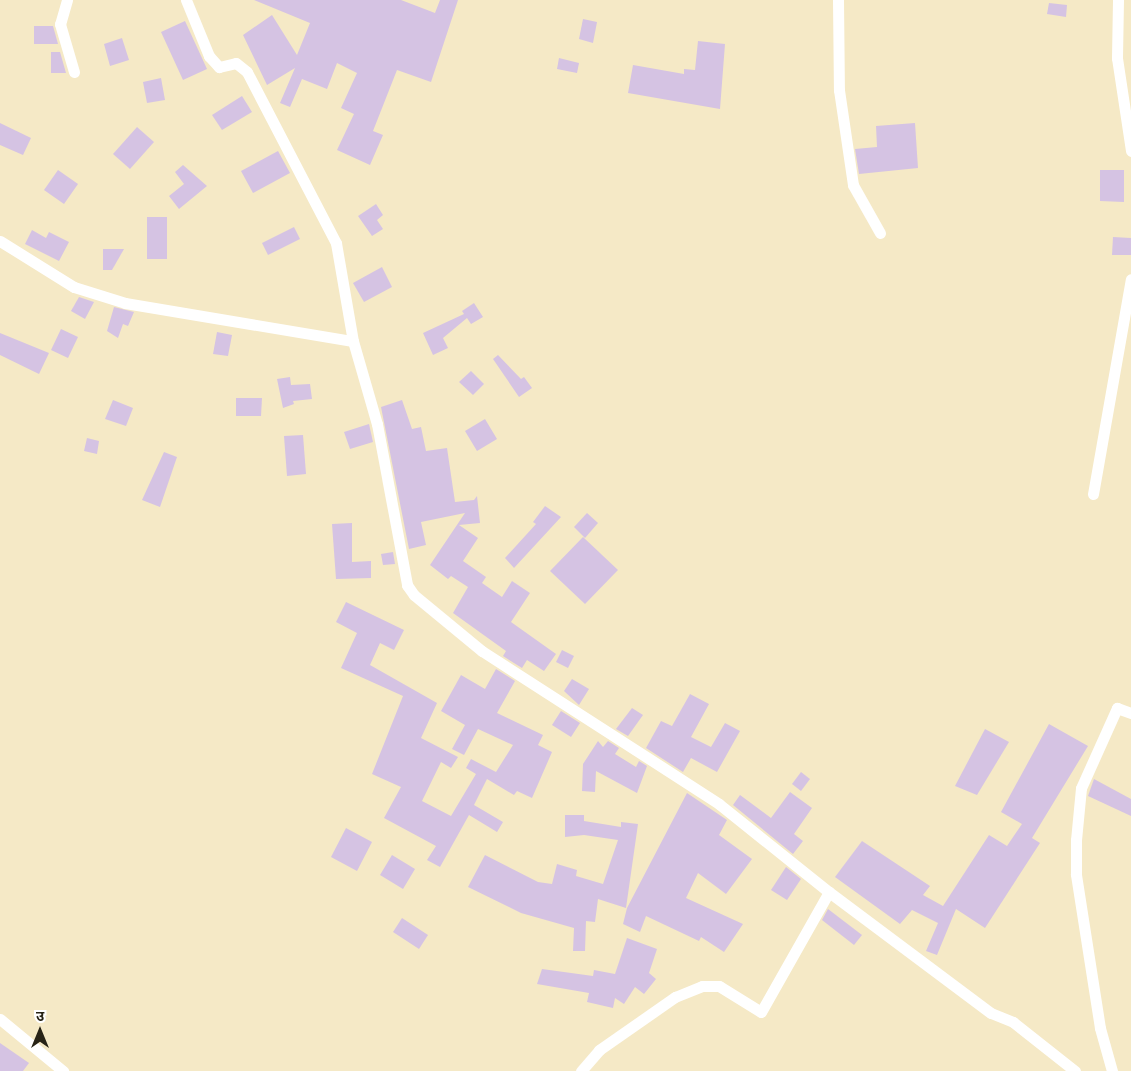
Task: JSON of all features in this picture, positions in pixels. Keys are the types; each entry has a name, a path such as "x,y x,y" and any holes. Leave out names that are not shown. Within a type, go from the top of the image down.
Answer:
{"street":[{"path":"67,0 60,24 74,72"},
{"path":"186,0 209,56 219,67 236,63 247,72 336,243 353,341 377,424 407,584 414,595 482,651 718,804 829,892 991,1013 1013,1022 1075,1071"},
{"path":"838,0 838,90 853,185 880,233"},
{"path":"1118,0 1117,58 1131,152"},
{"path":"0,241 74,288 125,303 353,341"},
{"path":"1093,494 1131,279"},
{"path":"1112,1071 1092,980 1076,874 1076,840 1081,788 1117,708 1131,713"},
{"path":"581,1071 599,1050 675,997 702,986 718,986 762,1012 829,892"},
{"path":"0,1019 63,1071"}],"building":[{"path":"254,0 401,0 435,13 440,0 458,0 431,82 397,70 373,131 383,135 370,165 337,150 354,114 341,108 357,73 337,63 327,89 302,79 290,107 280,103 295,68 267,85 243,35 272,15 297,55 310,23"},
{"path":"1049,3 1067,5 1066,17 1047,14"},
{"path":"583,19 597,22 593,43 579,39"},
{"path":"185,21 207,69 183,80 161,32"},
{"path":"34,26 53,26 58,44 34,44"},
{"path":"122,38 129,60 110,66 104,44"},
{"path":"698,41 725,44 720,109 628,93 633,65 684,74 684,69 695,70"},
{"path":"51,52 60,52 66,73 51,73"},
{"path":"559,58 579,63 577,73 557,69"},
{"path":"161,78 165,100 147,103 143,82"},
{"path":"242,96 252,112 222,130 212,115"},
{"path":"0,123 31,138 23,155 0,145"},
{"path":"915,123 918,168 859,174 855,149 877,147 876,126"},
{"path":"137,127 154,142 130,169 113,154"},
{"path":"278,151 290,173 253,193 241,171"},
{"path":"183,165 207,186 179,209 169,196 184,184 175,172"},
{"path":"58,170 78,184 64,204 44,190"},
{"path":"1100,170 1124,170 1124,202 1100,201"},
{"path":"376,204 383,215 377,220 383,229 372,236 358,216"},
{"path":"147,217 167,217 167,259 147,259"},
{"path":"294,227 300,239 268,255 262,243"},
{"path":"32,230 46,238 49,232 69,242 59,261 25,244"},
{"path":"1113,237 1131,238 1131,255 1112,255"},
{"path":"103,249 124,249 112,270 103,270"},
{"path":"382,267 392,287 364,302 353,283"},
{"path":"79,297 94,302 85,319 71,311"},
{"path":"474,303 483,317 471,324 467,318 443,338 448,348 433,355 423,333 464,314 462,311"},
{"path":"114,307 134,312 128,326 123,324 118,338 107,331"},
{"path":"61,329 78,337 68,358 51,350"},
{"path":"217,332 232,335 228,356 213,354"},
{"path":"0,333 49,353 39,374 0,355"},
{"path":"498,355 521,379 524,377 532,388 519,397 493,359"},
{"path":"471,371 484,384 473,395 459,382"},
{"path":"290,377 291,385 310,384 312,399 293,401 294,404 283,408 277,379"},
{"path":"236,398 262,398 261,416 236,416"},
{"path":"113,400 133,408 126,426 105,419"},
{"path":"402,400 412,429 421,427 426,451 447,448 455,502 474,500 477,496 480,523 459,525 478,538 463,561 486,577 482,583 502,597 512,581 530,593 511,622 556,654 544,671 527,660 522,668 503,656 506,651 453,613 468,587 451,576 448,579 430,565 465,513 421,522 426,545 409,549 381,407"},
{"path":"485,419 497,439 477,451 465,431"},
{"path":"369,424 373,442 350,449 344,432"},
{"path":"303,435 306,474 287,476 284,436"},
{"path":"87,438 99,441 97,454 84,451"},
{"path":"164,452 177,457 160,507 142,500"},
{"path":"545,506 561,517 514,568 505,558 536,524 533,522"},
{"path":"587,513 598,523 585,538 574,527"},
{"path":"352,523 352,562 371,561 371,578 336,579 332,524"},
{"path":"583,537 618,570 585,604 550,571"},
{"path":"393,552 395,564 383,565 381,554"},
{"path":"346,602 404,630 394,650 380,643 370,665 437,703 421,738 458,757 451,768 441,762 422,801 451,816 476,774 466,768 471,759 496,772 513,745 478,729 464,755 452,749 465,725 441,711 461,675 485,689 496,669 515,681 497,713 543,735 538,745 552,752 532,798 517,791 514,795 487,779 474,805 503,822 497,832 469,815 440,867 427,860 436,846 384,818 401,787 372,774 403,696 341,668 357,633 336,622"},
{"path":"562,650 574,656 568,668 556,662"},
{"path":"572,679 589,689 579,705 564,691"},
{"path":"690,694 709,704 691,737 711,747 725,723 740,731 717,772 691,758 683,772 646,748 661,721 672,726"},
{"path":"632,708 643,715 628,736 616,729"},
{"path":"561,711 580,723 571,737 552,725"},
{"path":"1049,724 1088,746 1032,838 1040,843 985,928 956,909 937,955 926,951 938,923 912,910 900,924 835,877 862,841 930,886 923,895 943,906 989,835 1007,846 1022,824 1001,812"},
{"path":"985,729 1009,742 977,795 955,786"},
{"path":"598,741 603,747 608,741 619,748 615,754 636,767 639,761 647,766 637,793 596,771 595,792 582,791 583,764"},
{"path":"801,772 810,779 801,791 792,784"},
{"path":"1094,779 1131,799 1131,816 1088,796"},
{"path":"790,792 812,808 794,834 803,841 793,854 733,805 740,795 771,818"},
{"path":"687,793 727,820 719,835 752,859 726,894 698,873 686,898 743,924 724,952 701,937 699,941 646,916 640,932 623,924 627,908"},
{"path":"565,815 584,815 584,821 621,827 621,822 638,824 626,908 598,899 595,922 586,921 585,951 573,951 574,928 521,913 468,887 485,855 538,882 552,884 557,864 577,870 576,876 603,884 618,840 584,835 565,837"},
{"path":"346,828 372,842 357,871 331,857"},
{"path":"392,855 415,869 403,889 380,875"},
{"path":"786,867 801,879 787,900 771,890"},
{"path":"828,909 862,935 854,945 822,920"},
{"path":"402,918 428,935 419,949 393,932"},
{"path":"627,938 657,949 649,973 656,979 644,994 635,987 624,1004 615,998 613,1008 587,1002 589,993 537,984 542,969 593,976 594,970 615,974"},
{"path":"0,1043 29,1063 23,1071 0,1071"}]}
